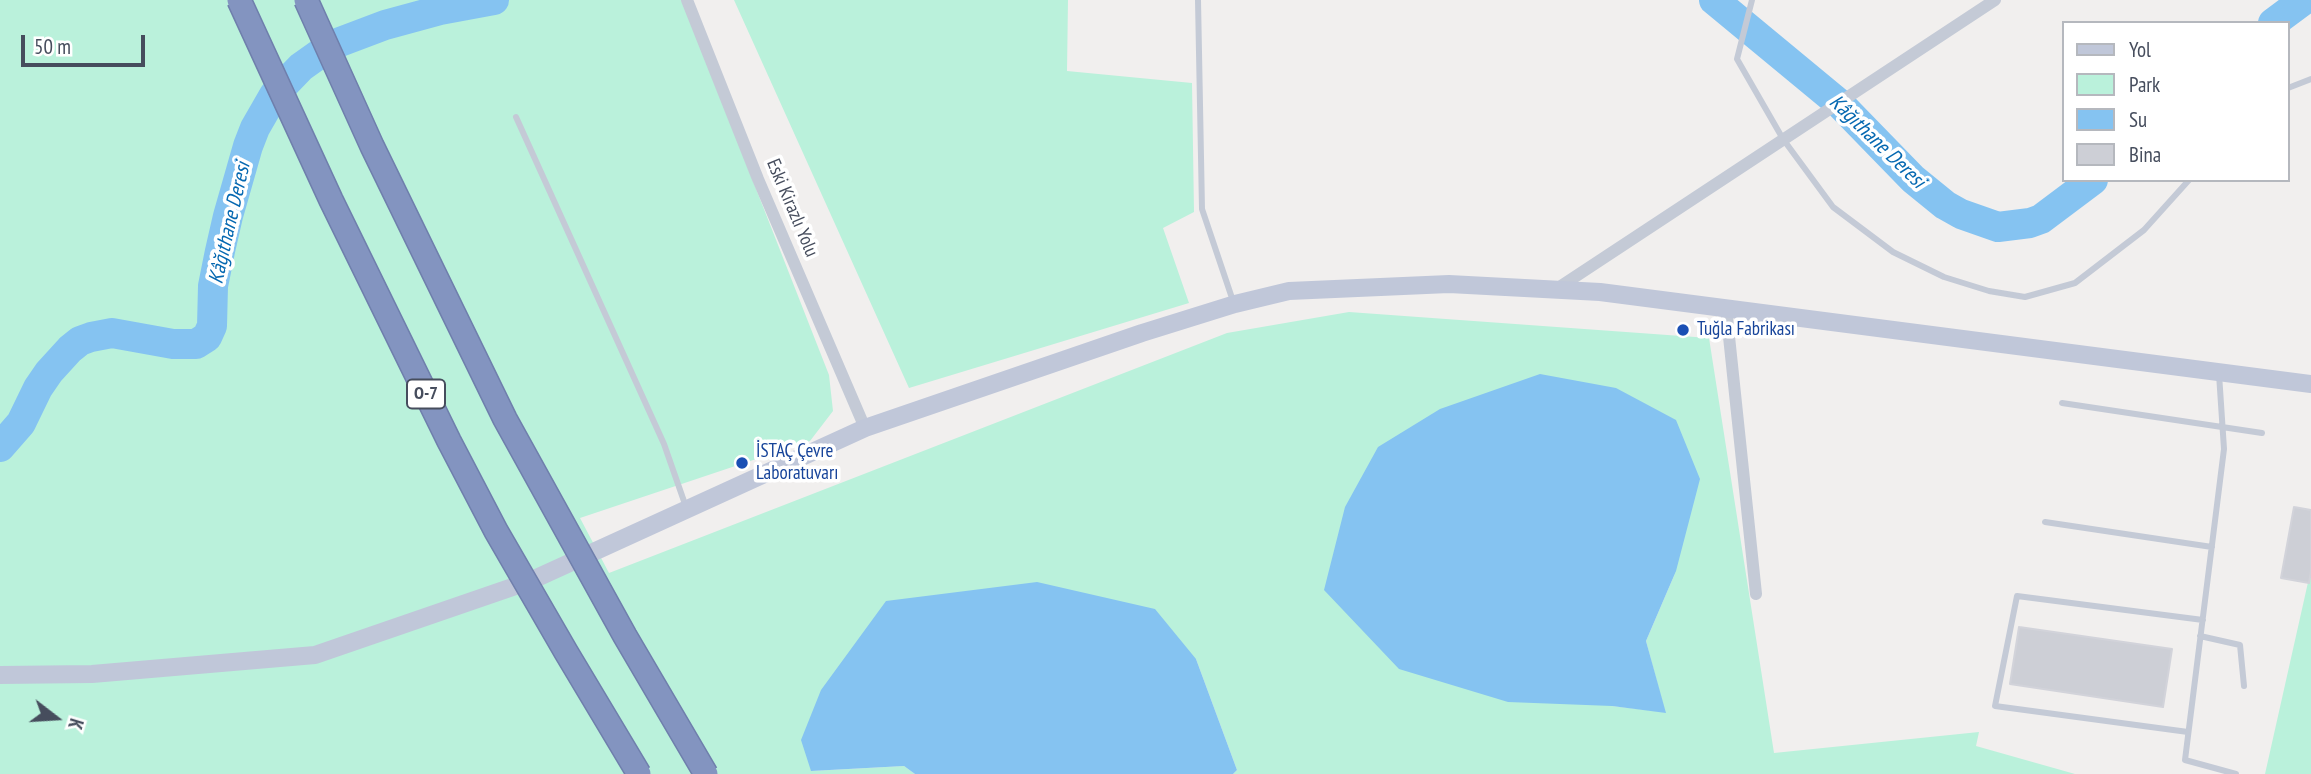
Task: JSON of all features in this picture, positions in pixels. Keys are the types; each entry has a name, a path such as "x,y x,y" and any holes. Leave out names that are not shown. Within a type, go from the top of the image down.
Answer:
{"highway":[{"name":"O-7","path":"239,0 331,200 449,441 547,619 639,774"},
{"path":"306,0 372,146 505,419 625,636 706,774"}],"main road":[{"path":"0,675 92,674 315,655 530,582 865,428 1142,332 1289,291 1449,284 1600,292 2311,384"}],"street":[{"name":"Eski Kirazlı Yolu","path":"687,0 758,179 865,428"},
{"path":"1555,290 1995,0"},
{"path":"1726,308 1756,594"}],"lane":[{"path":"1198,0 1202,209 1235,304"},
{"path":"1752,0 1737,59 1783,139 1833,207 1893,252 1944,277 1989,291 2025,298 2074,283 2144,229 2187,182"},
{"path":"2290,87 2311,79"},
{"path":"516,117 664,444 687,510"},
{"path":"2218,372 2224,449 2185,760 2236,774"},
{"path":"2062,403 2262,433"},
{"path":"2045,522 2212,547"},
{"path":"2188,732 1995,706 2017,596 2203,620"},
{"path":"2200,636 2240,645 2244,686"}],"green space":[{"path":"0,0 682,0 829,375 833,411 810,441 580,518 609,573 1227,333 1349,312 1709,338 1774,753 1979,732 1976,746 2075,774 1233,774 1237,770 1196,659 811,771 904,766 915,774 0,774","holes":["1676,571 1646,641 1665,712 1612,706"]},
{"path":"734,0 1068,0 1067,71 1192,83 1194,212 1163,228 1189,303 909,388"},
{"path":"2311,569 2311,774 2265,774"}],"water":[{"path":"1540,374 1616,388 1676,420 1700,479 1676,571 1646,641 1666,713 1612,706 1508,702 1399,669 1324,590 1345,507 1378,447 1440,409"},
{"path":"1037,582 1155,609 1196,659 1237,770 1233,774 915,774 904,766 811,771 801,740 821,690 886,601"}],"building":[{"path":"2294,507 2311,510 2309,583 2281,578"},
{"path":"2019,627 2172,649 2163,707 2010,684"}],"waterway":[{"name":"Kâğıthane Deresi","path":"0,447 21,423 49,372 80,341 112,333 173,344 196,344 207,337 212,326 213,286 220,251 248,146 274,95 301,67 332,45 385,25 440,10 494,0"},
{"name":"Kâğıthane Deresi","path":"1714,0 1841,105 1913,179 1945,205 1961,214 1998,227 2030,223 2041,219 2090,182"},
{"name":"Kâğıthane Deresi","path":"2276,21 2304,0"}],"place":[{"name":"Tuğla Fabrikası","path":"1683,330"},
{"name":"İSTAÇ Çevre Laboratuvarı","path":"742,463"}]}
